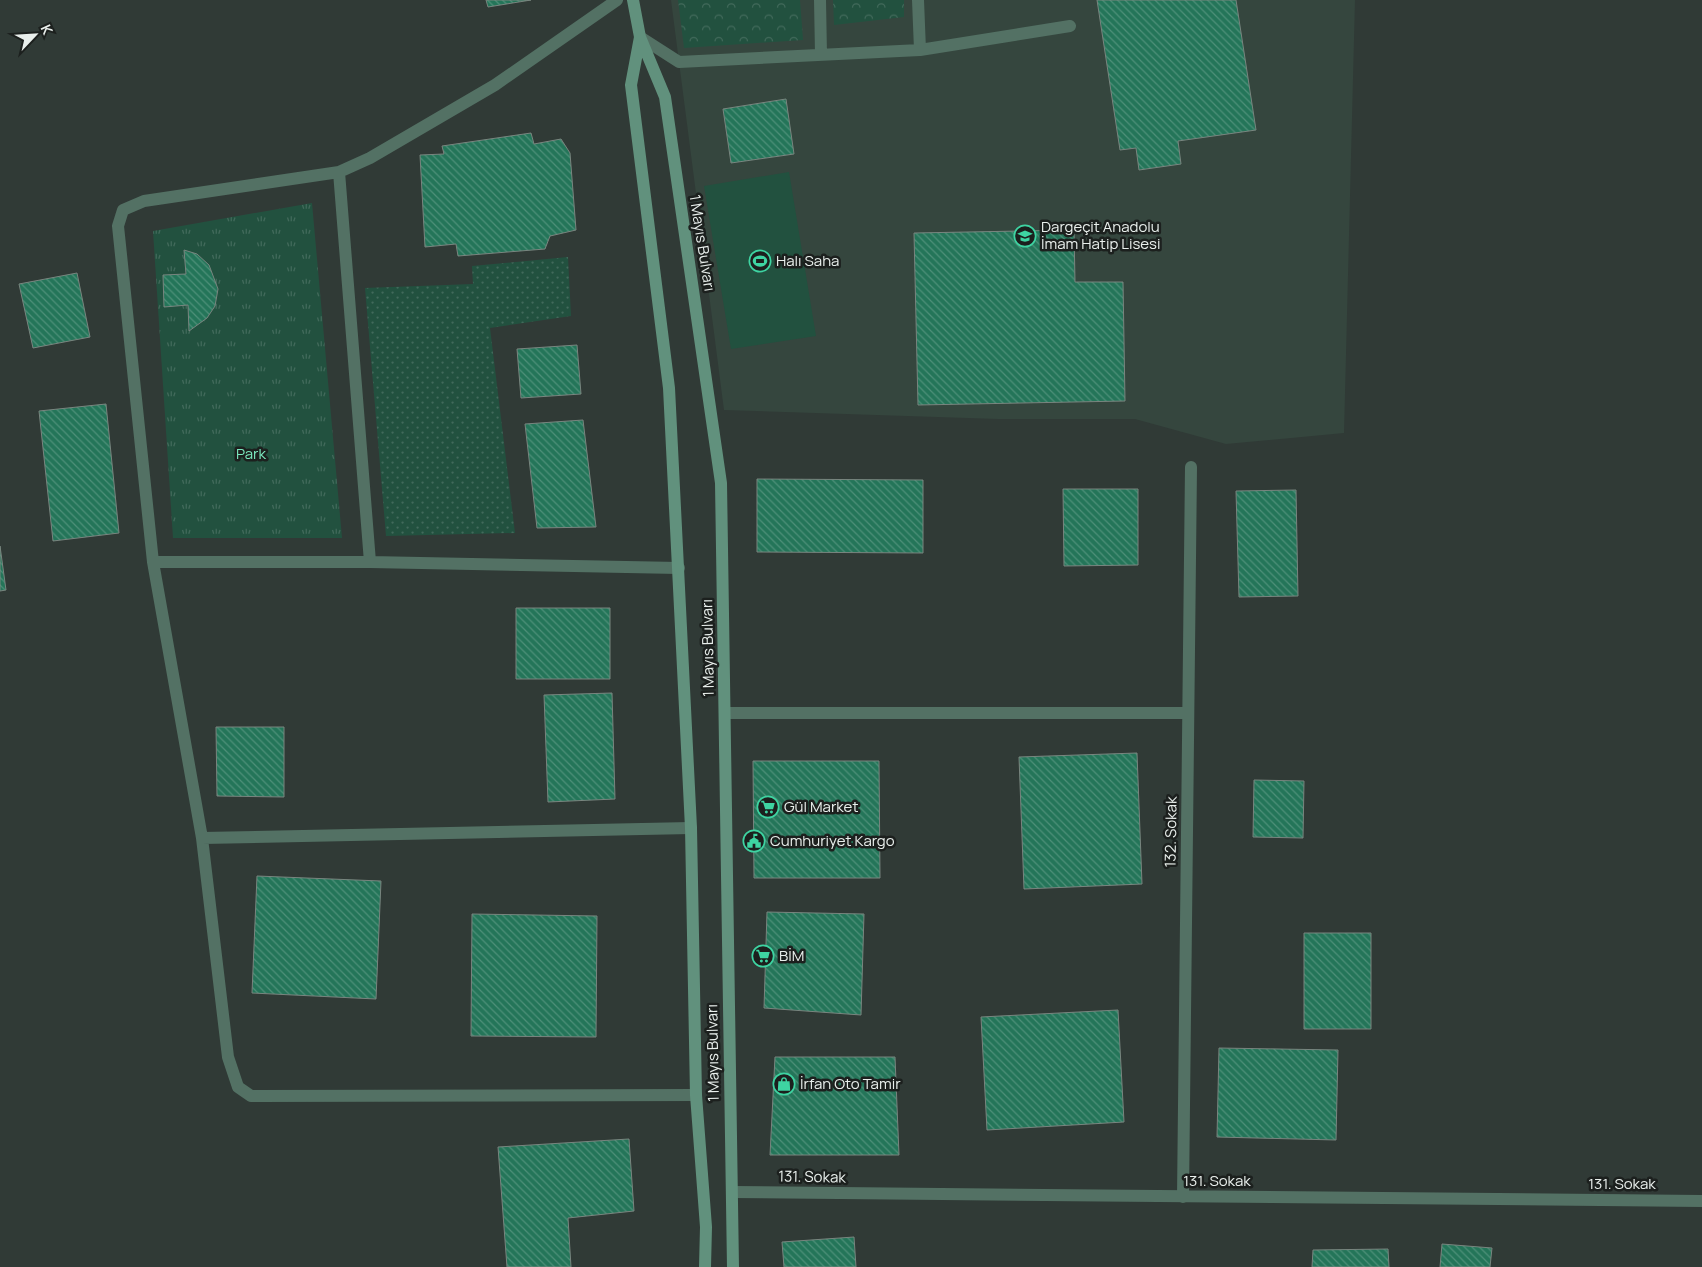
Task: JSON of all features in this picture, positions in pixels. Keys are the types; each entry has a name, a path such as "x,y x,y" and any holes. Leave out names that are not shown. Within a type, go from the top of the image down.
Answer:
{"main road":[{"name":"1 Mayıs Bulvarı","path":"633,0 640,37 665,97 721,483 733,1267"},
{"name":"1 Mayıs Bulvarı","path":"640,37 632,85 670,388 691,828 696,1095 706,1227 705,1267"}],"street":[{"path":"617,0 495,85 370,158 339,172 144,201 124,210 118,226 153,562 202,838 228,1057 238,1088 250,1096 696,1095"},
{"path":"820,0 821,54"},
{"path":"918,0 920,50"},
{"path":"640,37 679,62 920,50 1070,26"},
{"path":"339,172 370,562"},
{"name":"132. Sokak","path":"1183,1197 1191,467"},
{"path":"153,562 370,562 679,568"},
{"path":"725,713 1188,713"},
{"path":"202,838 691,828"},
{"name":"131. Sokak","path":"732,1192 1702,1201"}],"shaded area":[{"name":"Dargeçit Anadolu İmam Hatip Lisesi","path":"671,0 1355,0 1344,433 1226,444 1135,419 998,419 724,410"}],"green space":[{"path":"678,0 800,0 803,40 684,48"},
{"path":"833,0 904,0 904,17 834,25"},
{"name":"Halı Saha","path":"789,172 816,336 731,349 704,186"},
{"name":"Park","path":"312,203 342,538 173,538 153,231"},
{"path":"568,257 571,316 490,328 515,533 386,536 365,288 473,284 472,266"}],"building":[{"path":"486,0 531,0 488,7"},
{"path":"1097,0 1236,0 1256,130 1178,141 1181,164 1139,170 1136,148 1120,150"},
{"path":"786,99 794,154 731,163 723,109"},
{"path":"531,133 534,144 561,139 570,153 576,230 550,236 545,249 458,256 456,244 425,247 420,155 444,154 442,146"},
{"path":"1074,230 1075,282 1123,282 1125,401 918,405 914,233"},
{"path":"184,250 197,254 209,265 218,289 215,306 207,318 189,331 188,305 164,307 163,275 186,274"},
{"path":"77,273 90,337 33,348 19,284"},
{"path":"577,345 581,394 521,398 517,349"},
{"path":"106,404 119,533 53,541 39,411"},
{"path":"583,420 596,527 537,528 525,424"},
{"path":"757,479 923,480 923,553 757,552"},
{"path":"1063,489 1138,489 1138,565 1064,566"},
{"path":"1296,490 1298,596 1239,597 1236,491"},
{"path":"0,546 6,590 0,591"},
{"path":"516,608 610,608 610,679 516,679"},
{"path":"612,693 615,799 548,802 544,695"},
{"path":"216,727 284,727 284,797 217,796"},
{"path":"1137,753 1142,884 1024,889 1019,757"},
{"path":"753,761 879,761 880,878 754,878"},
{"path":"1254,780 1304,781 1303,838 1253,837"},
{"path":"257,876 381,881 376,999 252,993"},
{"path":"767,912 864,914 861,1015 764,1008"},
{"path":"472,914 597,916 596,1037 471,1036"},
{"path":"1304,933 1371,933 1371,1029 1304,1029"},
{"path":"1118,1010 1124,1122 987,1130 981,1017"},
{"path":"1219,1048 1338,1050 1336,1140 1217,1137"},
{"path":"775,1057 895,1057 899,1155 770,1155"},
{"path":"629,1139 634,1211 568,1218 571,1267 507,1267 498,1147"},
{"path":"854,1237 856,1267 784,1267 782,1242"},
{"path":"1442,1244 1492,1248 1490,1267 1440,1267"},
{"path":"1388,1249 1389,1267 1312,1267 1313,1250"}],"place":[{"name":"Dargeçit Anadolu İmam Hatip Lisesi","path":"1025,236"},
{"name":"Halı Saha","path":"760,261"},
{"name":"Gül Market","path":"768,807"},
{"name":"Cumhuriyet Kargo","path":"754,841"},
{"name":"BİM","path":"763,956"},
{"name":"İrfan Oto Tamir","path":"784,1084"}]}
